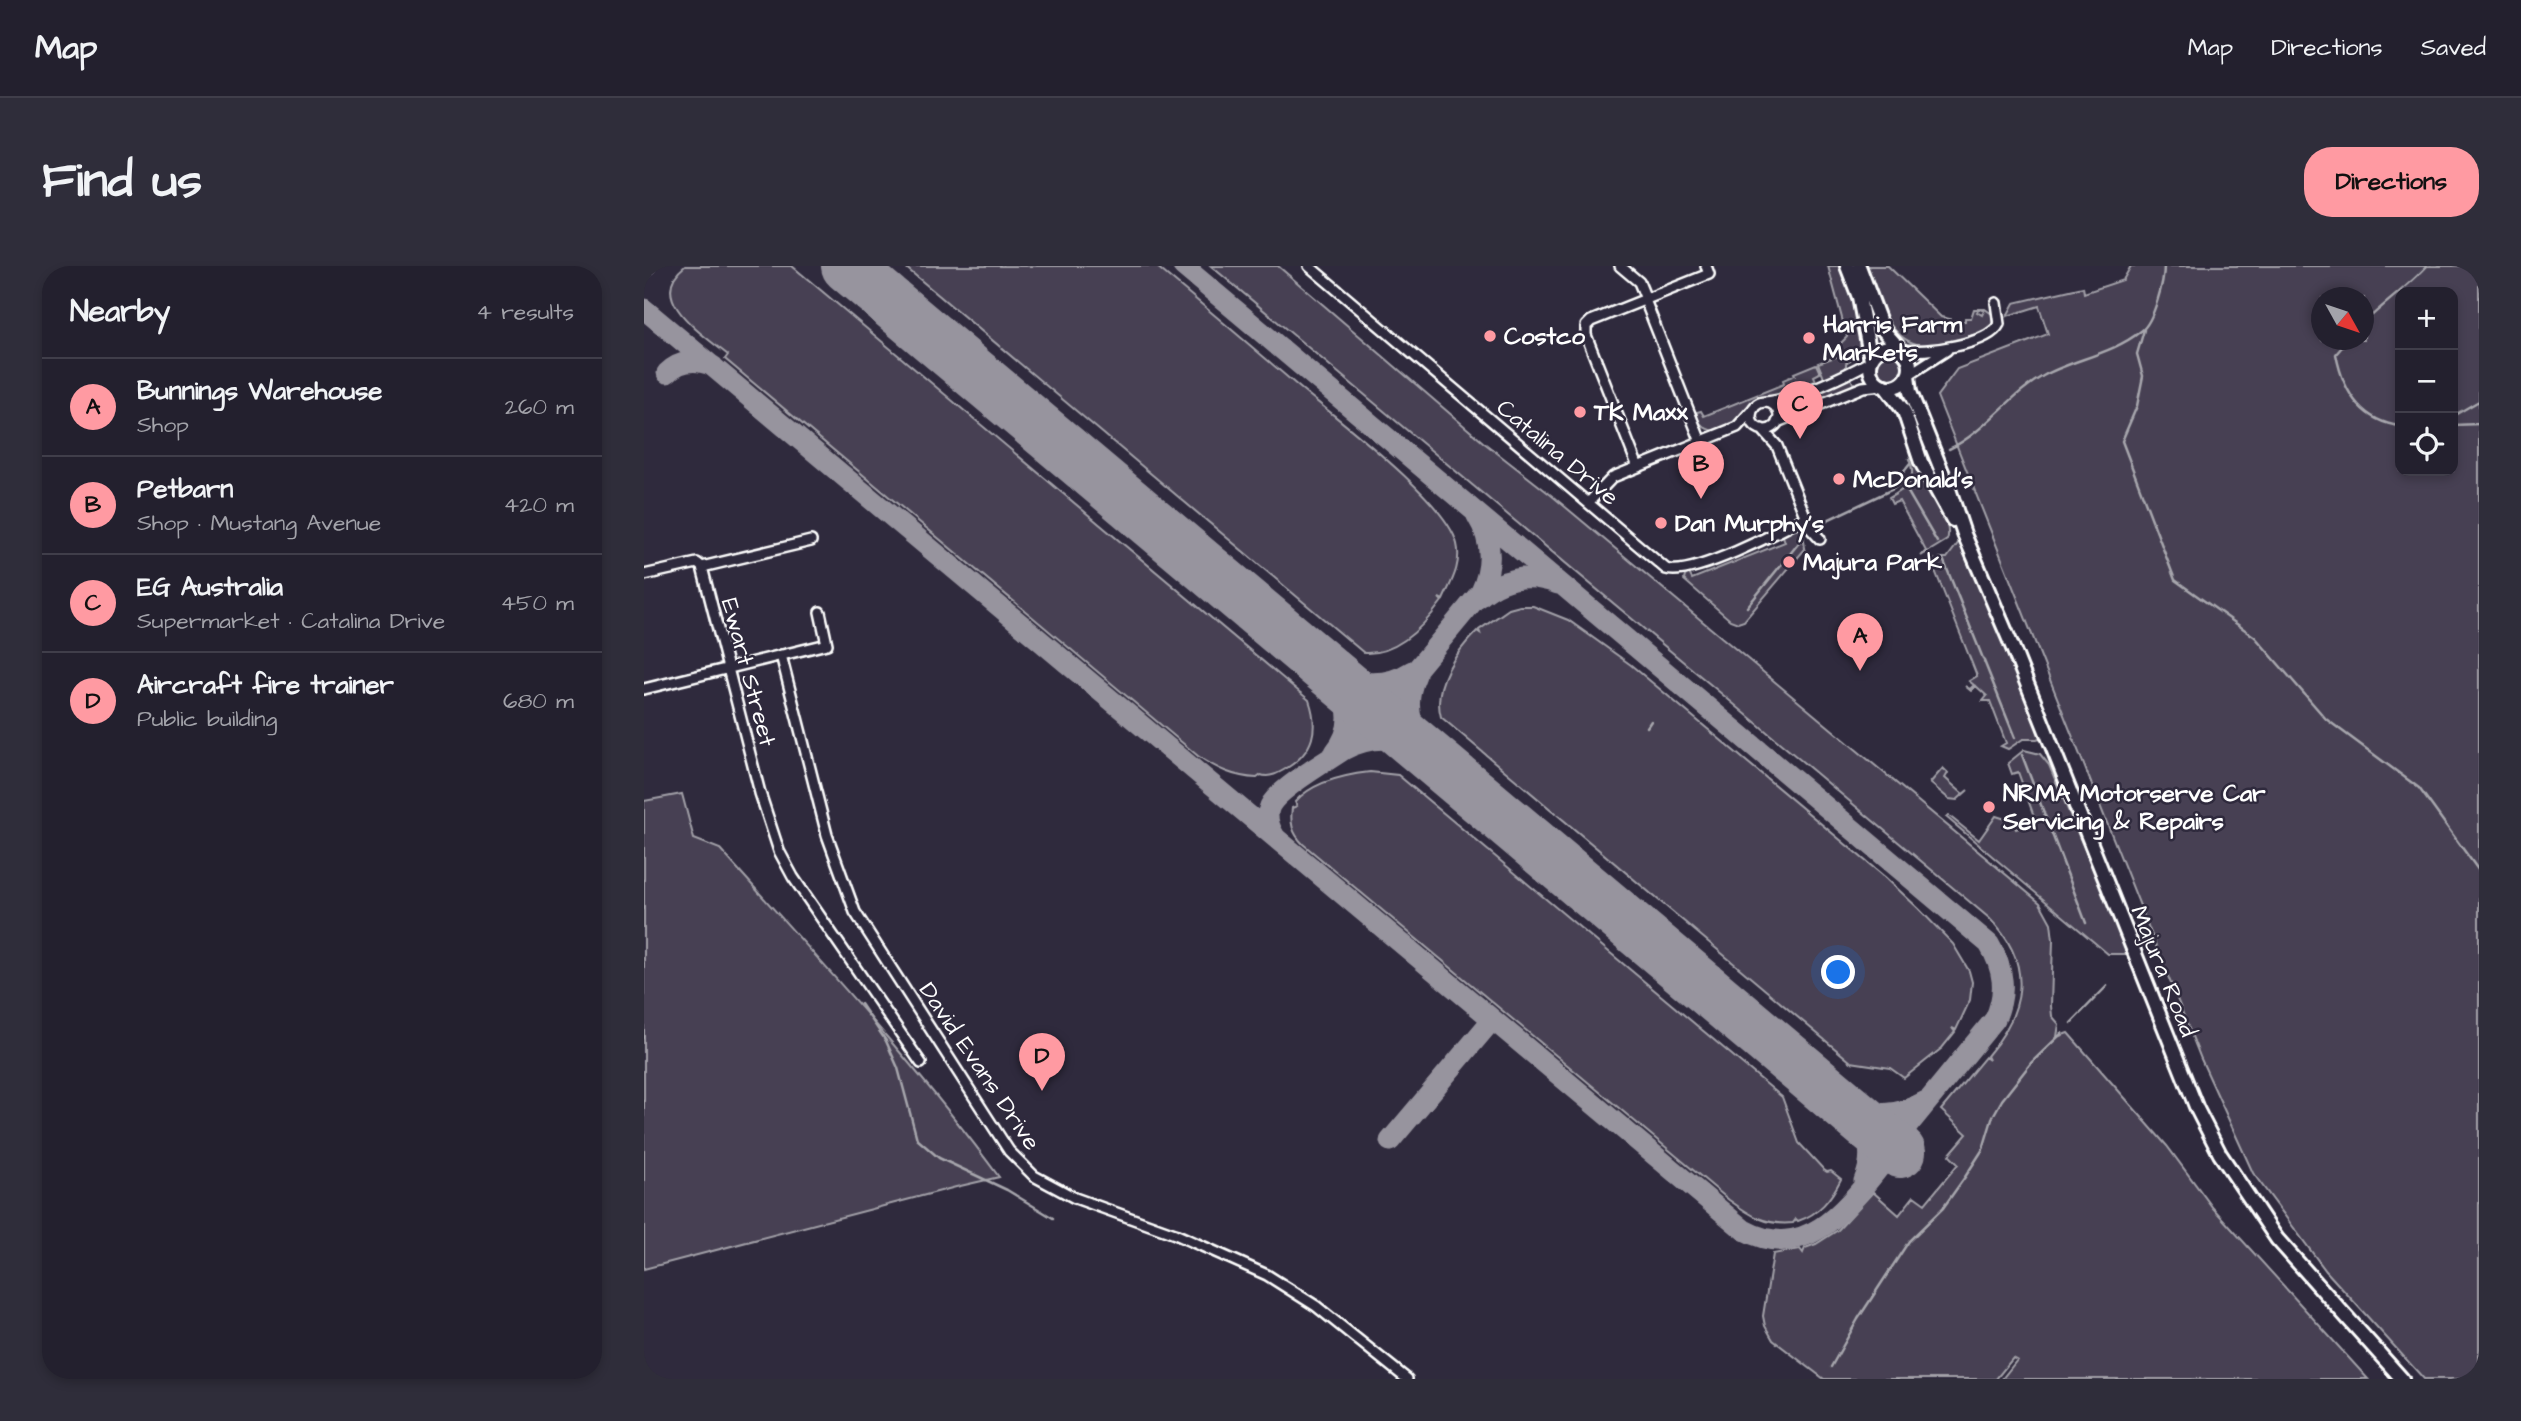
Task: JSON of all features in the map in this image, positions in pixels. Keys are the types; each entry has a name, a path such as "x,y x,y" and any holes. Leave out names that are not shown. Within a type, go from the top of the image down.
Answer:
{"main road":[{"path":"1847,266 1858,298 1871,360 1871,374 1884,386 1898,385 1908,376 1909,360 1883,330 1859,266"},
{"path":"1871,360 1883,348 1894,347 1901,350"},
{"name":"Majura Road","path":"1908,376 1910,392 1964,534 2012,646 2162,1026 2211,1137 2245,1195 2277,1239 2402,1379"},
{"name":"Majura Road","path":"1884,386 1904,411 1924,468 1964,534"}],"street":[{"name":"Catalina Drive","path":"1309,266 1660,565 1675,572 1694,567 1762,540 1806,517"},
{"path":"1620,266 1639,282 1701,442"},
{"path":"1638,467 1585,329 1591,321 1646,300 1707,270"},
{"path":"1901,350 1922,351 1954,345 1995,332 2000,319 1996,303"},
{"path":"1908,376 1954,345"},
{"path":"1589,502 1611,478 1737,427 1754,408 1850,373 1871,360"},
{"path":"1737,427 1770,429 1777,423 1863,387 1884,386"},
{"path":"1766,402 1777,409 1777,446"},
{"path":"1754,408 1752,420 1777,446 1811,529 1820,539"},
{"path":"644,575 697,563 702,567 811,541"},
{"name":"Ewart Street","path":"702,567 759,786 779,851 793,877 921,1063"},
{"path":"644,689 827,643 820,612"},
{"name":"David Evans Drive","path":"781,655 827,835 855,912 1009,1151 1034,1176 1074,1198 1175,1234 1267,1275 1316,1307 1407,1379"}],"shaded area":[{"path":"685,266 792,266 1309,700 1314,730 1303,754 1281,772 1257,778 1226,771 1198,756 725,359 728,355 693,326 674,303 671,291 674,278"},
{"path":"904,266 1156,266 1363,439 1433,506 1449,526 1458,552 1455,573 1443,600 1439,598 1442,601 1409,637 1388,649 1364,653"},
{"path":"1211,266 1278,266 1483,442 1551,495 2040,903 2051,923 2051,1006 2052,1016 2059,1024 2057,1037 2068,1033 2167,1146 2213,1208 2368,1379 2002,1379 2017,1360 2013,1358 1996,1379 1824,1379 1773,1340 1763,1316 1773,1254 1800,1249 1803,1253 1805,1248 1838,1230 1873,1192 1899,1215 1914,1196 1925,1204 1958,1164 1949,1155 1967,1134 1941,1110 1985,1057 1989,1060 1987,1056 2010,1022 2020,987 2013,952 1989,918"},
{"path":"1828,266 1840,266 1854,309 1860,344 1857,354 1846,363 1846,369 1824,378 1818,363 1841,355 1840,344 1847,337"},
{"path":"1866,266 1888,266 1941,317 1950,321 1965,321 1965,318 1971,318 1974,309 1979,309 1977,312 1982,315 1984,311 1980,309 1985,309 1992,314 1992,324 1982,333 1922,348 1922,345 1910,342 1900,335 1892,326"},
{"path":"2131,266 2479,266 2479,1379 2424,1379 2326,1271 2253,1173 2201,1059 1937,396 1957,369 2048,334 2039,306 2007,316 2014,303 2083,287 2084,293 2123,280"},
{"path":"1890,355 1899,358 1902,367 1899,376 1890,379 1881,376 1878,367 1881,358"},
{"path":"1816,364 1820,373 1814,376 1816,381 1775,398 1757,400 1741,420 1714,431 1699,422 1697,412 1701,411 1704,416 1784,384 1783,380 1795,375 1794,373"},
{"path":"1851,378 1854,386 1785,413 1783,405"},
{"path":"1909,459 1913,459 1942,511 1948,532 1947,540 1921,556 1926,551 1899,501 1892,504 1889,498 1909,483 1912,473"},
{"path":"1800,529 1803,532 1805,549 1744,621 1738,623 1730,620 1684,580 1689,573 1692,579 1785,542 1783,536"},
{"path":"1959,542 1977,583 1981,582 2042,737 2023,739 2008,749 2001,746 2006,743 1990,701 1983,701 1987,696 1976,686 1971,691 1965,686 1970,689 1974,685 1969,681 1977,676 1932,563 1925,564 1934,559 1937,564 1940,558 1947,558"},
{"path":"1533,606 1568,620 1631,665 1886,878 1953,944 1969,971 1972,982 1970,1000 1956,1030 1952,1028 1955,1032 1942,1048 1904,1078 1890,1068 1851,1062 1441,717 1439,705 1443,682 1461,649 1477,631 1480,633 1479,630 1509,609"},
{"path":"2024,750 2040,754 2049,765 2129,954 2108,954 1946,817 1948,815 1979,840 1996,816 2012,821 2016,829 2036,822 2018,772 2012,774 2008,763"},
{"path":"1943,768 1948,773 1945,778 1963,794 1968,790 1957,800 1949,799 1930,783"},
{"path":"1370,772 1398,775 1782,1097 1799,1143 1824,1170 1831,1171 1841,1179 1824,1205 1793,1223 1775,1223 1751,1215 1729,1200 1303,844 1296,836 1292,823 1292,808 1297,806 1295,802 1319,785"},
{"path":"682,794 694,839 720,849 898,1050 999,1177 644,1269 644,801"}],"waterway":[{"path":"1949,449 1974,433 2019,393 2043,376 2106,351 2141,331 2154,310 2164,266"},
{"path":"2374,314 2427,266"},
{"path":"2144,330 2137,354 2143,376 2137,406 2122,441 2175,580 2255,637 2326,719 2419,788 2479,871"},
{"path":"2339,350 2336,354 2339,368 2356,402 2375,418 2395,425"},
{"path":"2458,413 2479,401"},
{"path":"2458,425 2479,424"},
{"path":"1819,524 1893,489 1902,482 1902,474 1910,464"},
{"path":"1902,482 1937,542"},
{"path":"1747,607 1802,539"},
{"path":"1943,559 2015,738"},
{"path":"1647,727 1651,721"},
{"path":"2022,755 2086,923"},
{"path":"2071,1023 2107,986"},
{"path":"861,1004 886,1041 898,1068 917,1139 939,1158 1007,1190 1053,1218"},
{"path":"1831,1367 1858,1319 1909,1241 1943,1208 1983,1149 1993,1116 2002,1100 2031,1063 2062,1033"}],"taxiway":[{"path":"1183,266 1989,944 1998,962 2002,981 2001,999 1995,1019 1892,1145"},
{"path":"644,309 1744,1230 1769,1239 1792,1240 1812,1233 1849,1204 1895,1148"},
{"path":"667,373 677,365 689,362 713,366"},
{"path":"1325,762 1345,749 1369,727 1481,592 1488,573 1489,553 1486,534 1477,516"},
{"path":"1478,598 1496,586 1516,579 1536,578 1558,584"},
{"path":"1318,661 1340,675 1364,682 1388,681 1412,671"},
{"path":"1329,671 1345,701 1348,722 1342,742 1335,752"},
{"path":"1416,675 1410,695 1410,713 1415,730 1436,760 1478,797"},
{"path":"1275,837 1268,818 1270,806 1275,799 1304,775 1359,743 1384,739 1407,744 1441,766"},
{"path":"1390,1141 1492,1020"},
{"path":"1830,1091 1854,1106 1876,1113 1900,1112 1926,1101"},
{"path":"1849,1107 1861,1124 1870,1151 1864,1181"}],"runway":[{"path":"847,266 1900,1152"}],"place":[{"name":"Costco","path":"1490,336"},
{"name":"Harris Farm Markets","path":"1809,338"},
{"name":"TK Maxx","path":"1580,412"},
{"name":"EG Australia","path":"1800,439"},
{"name":"McDonald's","path":"1839,479"},
{"name":"Petbarn","path":"1701,499"},
{"name":"Dan Murphy's","path":"1661,523"},
{"name":"Majura Park","path":"1789,562"},
{"name":"Bunnings Warehouse","path":"1860,671"},
{"name":"NRMA Motorserve Car Servicing & Repairs","path":"1989,807"},
{"name":"Aircraft fire trainer","path":"1042,1091"}]}
